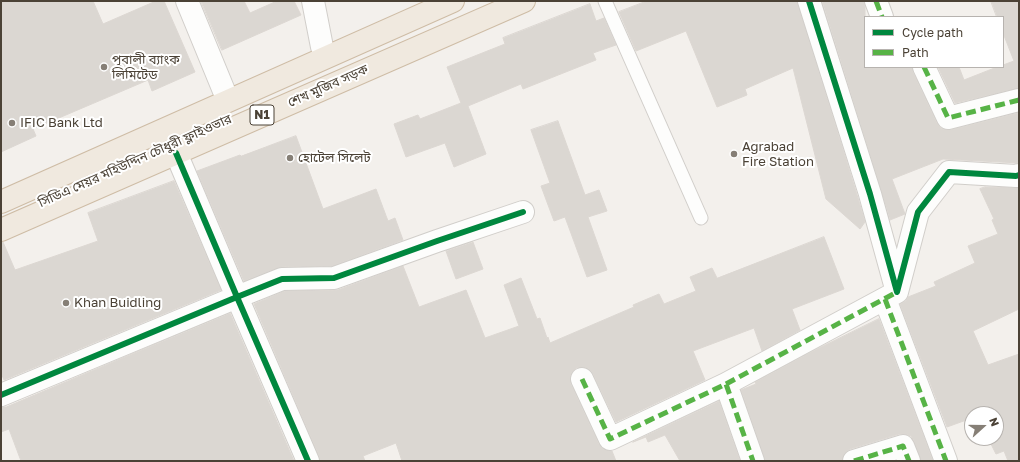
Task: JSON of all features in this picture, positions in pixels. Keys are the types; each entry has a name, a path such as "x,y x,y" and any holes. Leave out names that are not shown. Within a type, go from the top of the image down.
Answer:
{"highway":[{"path":"1,194 194,108 224,91 428,1"},
{"path":"1,202 453,1"},
{"name":"সিডিএ মেয়র মহিউদ্দিন চৌধুরী ফ্লাইওভার","path":"1,221 127,162 513,1"},
{"name":"শেখ মুজিব সড়ক","path":"1,230 524,1"}],"street":[{"path":"187,1 224,91"},
{"path":"312,1 322,47"},
{"path":"809,1 870,194 891,296 946,461"},
{"path":"876,1 882,16"},
{"path":"924,68 948,118 1019,100"},
{"path":"176,153 308,461"},
{"path":"582,378 610,439 726,384 891,296 918,212 949,172 1019,175"},
{"path":"1,395 282,279 334,278 523,212"},
{"path":"726,384 753,461"},
{"path":"854,461 903,446 909,461"}],"lane":[{"path":"605,1 702,218"}],"building":[{"path":"1,1 93,1 103,24 156,1 164,1 195,72 152,91 148,80 33,129 36,136 1,152"},
{"path":"201,1 244,1 250,13 277,1 294,1 301,15 222,50"},
{"path":"647,1 797,1 865,222 860,229 826,199 793,68 745,89 747,95 717,107 686,31 636,51 619,12"},
{"path":"822,1 864,1 864,68 912,68 937,123 941,128 951,130 1019,113 1019,163 943,159 892,179 905,214 890,220"},
{"path":"991,1 1019,1 1019,88 955,103 938,68 959,68 964,80 994,68 1004,68 1004,65 1014,61 1004,36 1004,16 997,16"},
{"path":"590,4 596,21 604,18 616,45 593,53 596,60 523,89 521,84 468,106 486,154 454,167 445,143 406,157 394,124 418,115 420,119 461,103 447,67 505,44 503,38"},
{"path":"558,121 585,195 599,190 607,211 588,217 607,270 587,277 565,217 554,221 541,186 550,183 531,130"},
{"path":"296,136 323,209 376,189 388,221 395,218 403,240 332,266 281,267 244,281 197,171"},
{"path":"174,181 221,290 4,380 1,373 1,242 3,242 15,270 98,241 88,213"},
{"path":"985,187 1019,188 1019,309 973,331 988,365 1019,354 1019,461 1008,461 1004,451 996,454 992,446 1004,446 1004,406 964,406 964,421 947,427 900,304 906,301 908,297 936,286 934,282 975,263 968,246 998,234 992,220 994,219 980,189"},
{"path":"824,237 844,289 792,309 800,330 762,351 754,328 693,351 705,380 616,422 593,374 589,369 583,367 576,368 572,372 570,378 571,384 599,444 603,449 612,451 616,461 402,461 396,443 363,456 365,461 320,461 254,304 285,291 338,290 403,266 419,307 466,290 485,338 519,326 504,285 521,278 537,319 540,318 550,343 634,307 633,305 659,294 664,304 696,291 690,277 712,268 717,278"},
{"path":"473,242 483,269 456,279 446,251"},
{"path":"230,313 294,461 21,461 9,429 1,432 1,407 6,407"},
{"path":"879,319 933,461 921,461 911,436 899,434 850,449 845,453 842,461 765,461 741,390 756,384 755,382 811,352"},
{"path":"719,401 740,461 680,461 665,435 648,442 646,437 633,442"}],"marked path":[{"path":"876,1 882,16"},
{"path":"924,68 948,118 1019,100"},
{"path":"726,384 897,292"},
{"path":"885,299 946,461"},
{"path":"582,379 610,439 726,384 753,461"},
{"path":"854,461 903,446 909,461"}],"cycle path":[{"path":"809,1 870,194 897,292 918,212 949,172 1019,175"},
{"path":"1,395 237,297 176,153"},
{"path":"308,461 237,297 282,279 334,278 523,212"}],"place":[{"name":"পূবালী ব্যাংক লিমিটেড","path":"104,67"},
{"name":"IFIC Bank Ltd","path":"12,123"},
{"name":"Agrabad Fire Station","path":"734,154"},
{"name":"হোটেল সিলেট","path":"290,158"},
{"name":"Khan Buidling","path":"66,303"}]}
